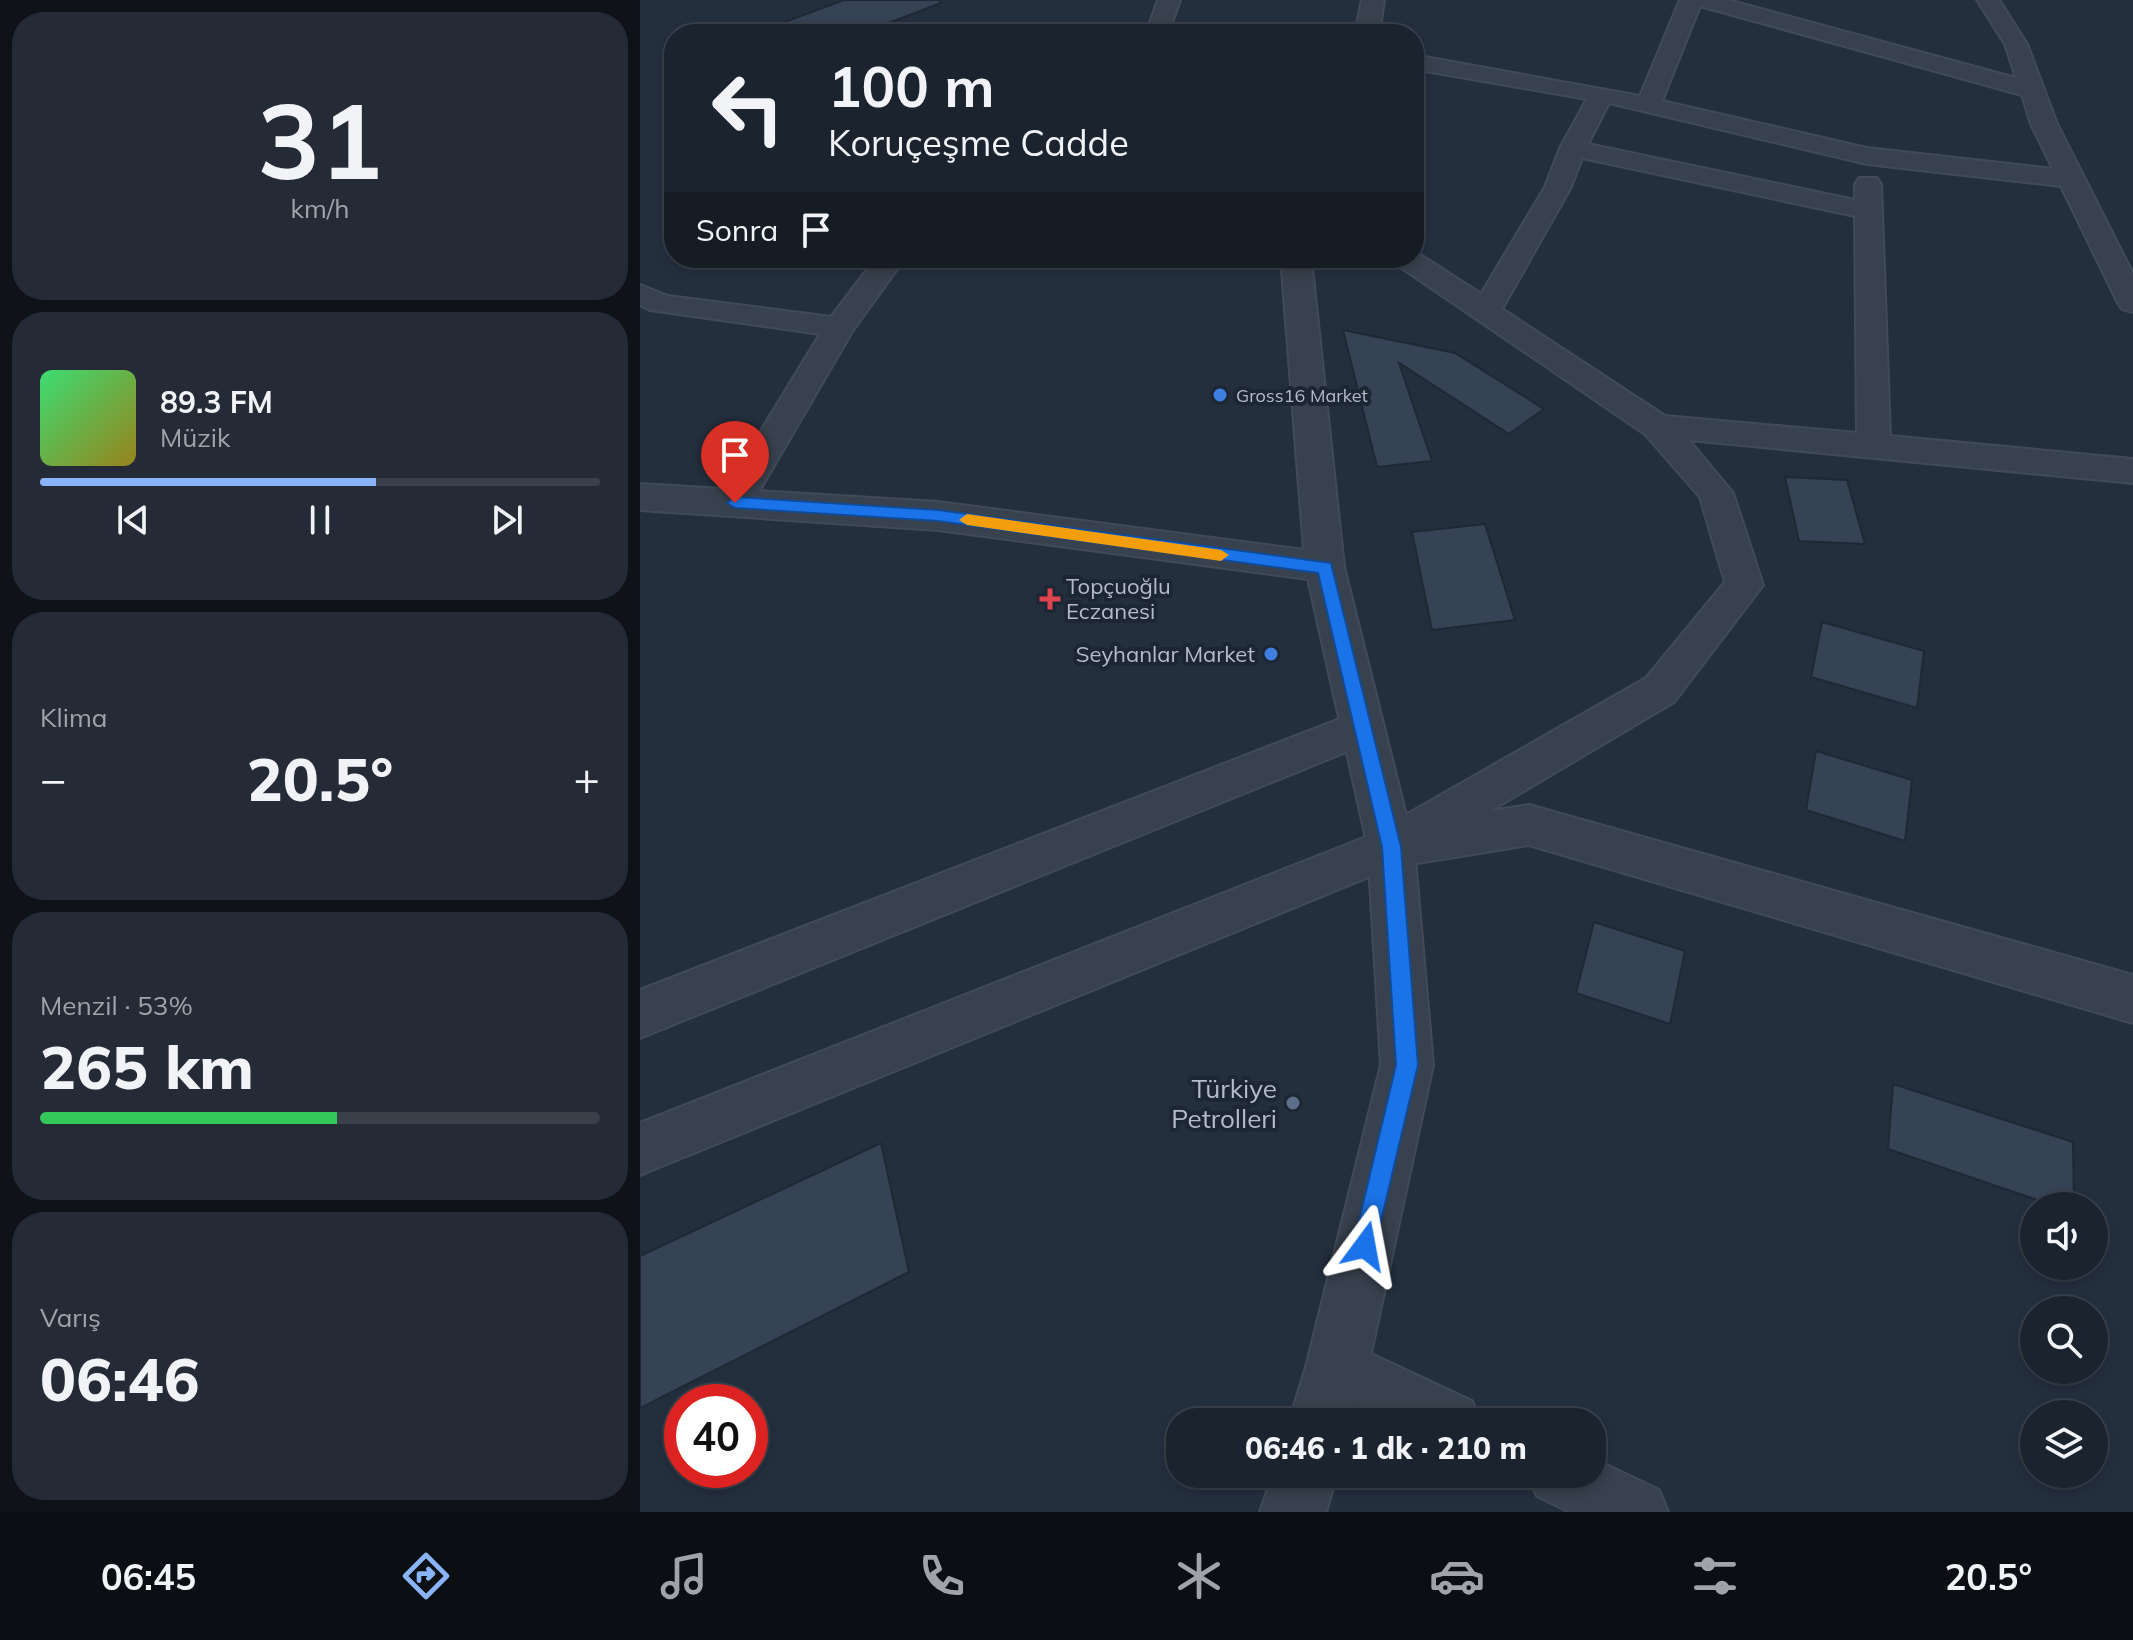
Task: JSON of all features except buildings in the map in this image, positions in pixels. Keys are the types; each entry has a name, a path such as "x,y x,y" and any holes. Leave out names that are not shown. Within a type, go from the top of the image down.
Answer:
{"street":[{"path":"1161,24 1169,0"},
{"path":"1369,24 1373,0"},
{"path":"1648,106 1691,0"},
{"path":"1703,0 2032,90"},
{"path":"1988,0 2016,44 2044,124 2133,303"},
{"path":"1424,64 1602,94 1867,156 2071,179"},
{"path":"1486,311 1558,187 1573,148 1602,94"},
{"path":"1573,148 1868,211"},
{"path":"1867,156 1874,446"},
{"path":"735,503 839,327 883,268"},
{"path":"1297,268 1325,567 1391,847 1407,1065 1337,1367 1324,1408"},
{"path":"640,1149 1391,847 1660,690 1744,585 1716,493 1657,426 1421,268"},
{"path":"640,294 661,304 839,327"},
{"path":"1657,426 2133,471"},
{"path":"640,497 938,516 1325,567"},
{"path":"640,1014 1363,727"},
{"path":"1391,847 1529,825 2133,999"},
{"path":"1337,1367 1422,1408"},
{"path":"1293,1512 1301,1488"},
{"path":"1588,1488 1637,1512"}],"slow traffic":[{"path":"967,520 1221,555"}],"place":[{"name":"Gross16 Market","path":"1220,395"},
{"name":"Topçuoğlu Eczanesi","path":"1050,599"},
{"name":"Seyhanlar Market","path":"1271,654"},
{"name":"Türkiye Petrolleri","path":"1293,1103"}],"route":[{"path":"735,503 938,516 1325,567 1391,847 1407,1065 1365,1246"}]}
